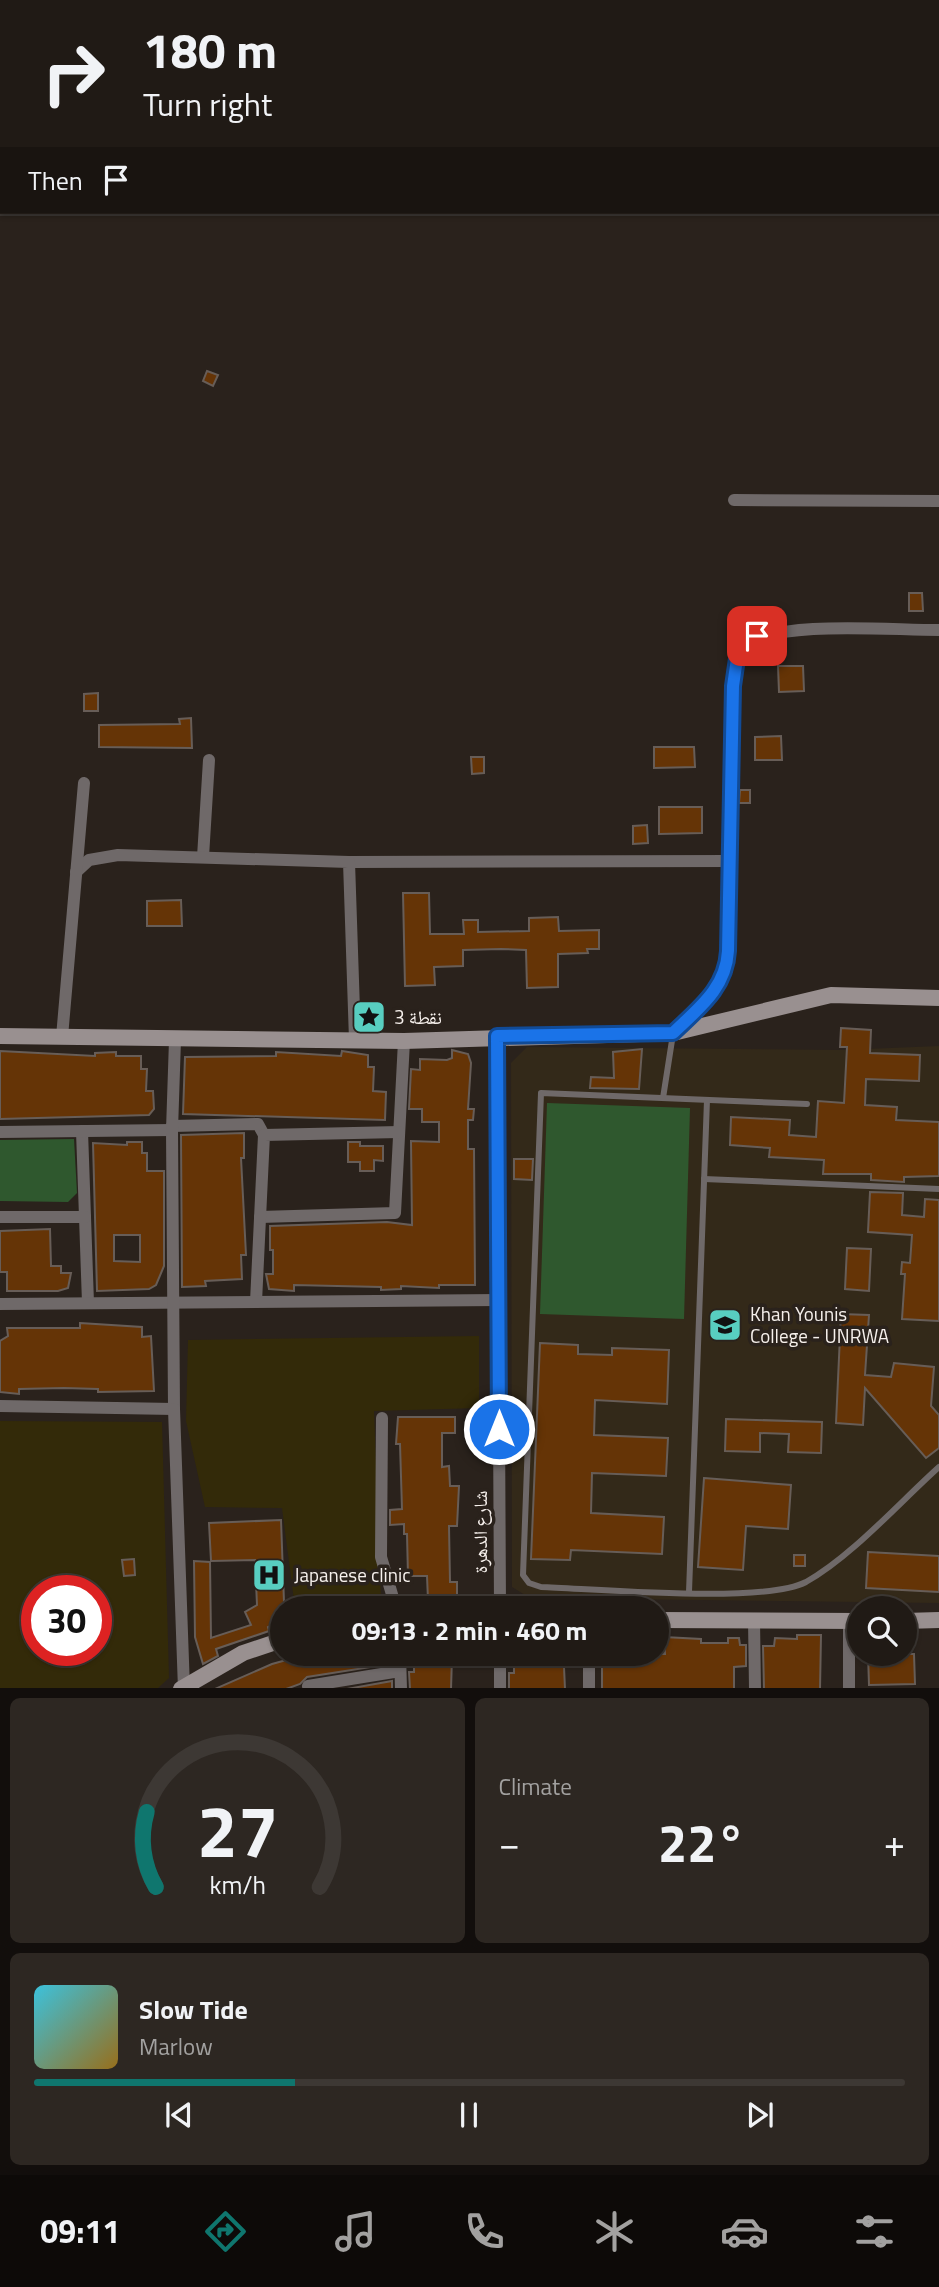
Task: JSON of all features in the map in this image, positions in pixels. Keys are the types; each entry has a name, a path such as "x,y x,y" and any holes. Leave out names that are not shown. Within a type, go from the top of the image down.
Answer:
{"street":[{"path":"733,500 939,501"},
{"path":"673,1033 713,994 727,970 733,686 739,645 757,636 822,630 939,630"},
{"path":"203,857 209,760"},
{"path":"62,1037 84,783"},
{"path":"76,872 89,860 118,855 349,862 731,861"},
{"path":"349,862 355,1040"},
{"path":"0,1036 404,1041 497,1036 673,1033 831,995 939,998"},
{"name":"شارع الدهرة","path":"497,1036 500,1596"},
{"path":"175,1040 172,1128 174,1409 183,1688 243,1653 270,1644"},
{"path":"260,1217 395,1213 404,1041"},
{"path":"0,1132 258,1124 264,1135 256,1302"},
{"path":"82,1131 88,1303"},
{"path":"264,1135 399,1132"},
{"path":"0,1217 85,1217"},
{"path":"0,1304 499,1300"},
{"path":"0,1406 174,1409"},
{"path":"382,1419 382,1557 393,1596"},
{"path":"669,1620 847,1621"},
{"path":"754,1620 755,1688"},
{"path":"917,1621 939,1620"},
{"path":"400,1666 401,1688"},
{"path":"500,1666 500,1688"},
{"path":"589,1666 589,1688"},
{"path":"849,1688 851,1666"},
{"path":"308,1686 400,1671"}],"lane":[{"path":"663,1098 673,1033"},
{"path":"807,1104 541,1093 523,1575 529,1583 541,1587 772,1592 805,1582 830,1566 939,1467"},
{"path":"689,1592 706,1100"},
{"path":"704,1179 939,1189"}],"shaded area":[{"name":"Khan Younis College - UNRWA","path":"939,1046 939,1603 917,1603 917,1596 847,1596 847,1602 669,1600 669,1596 527,1596 512,1587 511,1063 527,1047 843,1050"}],"green space":[{"path":"547,1103 690,1108 684,1319 540,1314"},
{"path":"74,1139 77,1193 68,1202 0,1201 0,1140"}],"sand":[{"path":"479,1336 479,1408 374,1411 381,1596 293,1596 282,1508 205,1507 186,1421 188,1340"},
{"path":"0,1421 162,1422 169,1678 158,1688 0,1688"}],"building":[{"path":"207,371 218,375 213,386 203,381"},
{"path":"909,593 922,593 923,611 909,611"},
{"path":"778,666 803,666 804,691 779,692"},
{"path":"98,693 98,711 84,711 84,694"},
{"path":"191,718 192,748 99,747 99,725 180,724 179,719"},
{"path":"781,736 782,760 755,760 755,737"},
{"path":"654,747 694,747 695,767 654,768"},
{"path":"471,757 484,757 484,773 472,774"},
{"path":"740,790 750,790 750,803 739,803"},
{"path":"659,807 702,807 702,833 659,834"},
{"path":"647,825 648,843 633,844 633,826"},
{"path":"403,893 429,893 430,934 464,934 463,920 478,920 478,932 529,931 529,918 558,917 559,931 599,930 599,949 587,949 588,953 558,954 558,987 527,988 526,950 501,949 463,950 463,966 434,967 435,985 405,986"},
{"path":"181,900 182,926 147,926 147,901"},
{"path":"841,1028 871,1030 870,1053 920,1055 919,1081 866,1079 865,1105 897,1107 896,1120 939,1122 939,1176 904,1177 904,1182 871,1180 871,1174 823,1174 824,1160 769,1157 770,1148 730,1145 731,1117 790,1120 789,1135 816,1137 818,1101 844,1103 847,1047 840,1047"},
{"path":"642,1049 639,1089 590,1088 591,1077 614,1078 613,1052"},
{"path":"452,1050 468,1054 471,1063 468,1109 474,1109 473,1120 468,1120 468,1149 474,1149 475,1285 439,1285 439,1288 401,1286 401,1289 381,1290 381,1287 294,1285 294,1291 269,1289 266,1274 273,1274 270,1226 387,1222 412,1225 411,1141 439,1142 439,1122 422,1122 422,1109 409,1109 411,1069 420,1070 420,1059 452,1058"},
{"path":"0,1051 95,1056 95,1053 116,1052 116,1056 141,1056 141,1069 147,1069 146,1091 153,1091 154,1109 149,1115 0,1119"},
{"path":"342,1051 368,1055 368,1067 374,1067 373,1091 386,1092 385,1120 183,1114 185,1057 276,1056 276,1052 341,1056"},
{"path":"244,1133 244,1158 241,1158 246,1255 241,1255 242,1279 205,1281 206,1286 182,1287 181,1135"},
{"path":"127,1142 142,1142 142,1153 147,1153 147,1171 164,1171 164,1266 156,1285 149,1289 97,1291 93,1143 127,1145","holes":["114,1235 140,1235 140,1262 114,1261"]},
{"path":"348,1142 360,1142 360,1146 383,1146 383,1161 374,1160 374,1171 360,1171 360,1162 348,1162"},
{"path":"514,1159 533,1159 532,1180 514,1179"},
{"path":"870,1192 903,1193 902,1215 924,1217 925,1199 939,1200 939,1321 902,1319 905,1274 901,1274 902,1262 910,1263 912,1235 868,1232"},
{"path":"50,1229 51,1266 61,1266 61,1273 71,1273 68,1288 58,1291 7,1291 7,1272 0,1272 0,1231"},
{"path":"847,1248 871,1249 869,1291 845,1289"},
{"path":"841,1314 869,1315 865,1375 891,1377 894,1363 934,1367 931,1406 939,1415 939,1448 926,1458 865,1388 863,1425 836,1423"},
{"path":"80,1323 142,1327 142,1337 151,1336 154,1391 98,1392 98,1389 64,1388 19,1389 19,1394 0,1392 0,1341 8,1336 7,1328 80,1328"},
{"path":"540,1343 578,1345 578,1354 612,1355 612,1348 669,1350 667,1404 595,1400 594,1435 668,1438 666,1476 592,1473 591,1513 664,1517 662,1554 571,1550 570,1560 531,1559"},
{"path":"398,1417 455,1417 455,1433 442,1433 442,1467 449,1466 450,1486 459,1486 457,1526 449,1526 450,1582 457,1582 457,1596 428,1596 427,1576 408,1576 407,1534 404,1534 404,1524 390,1525 390,1510 402,1509 400,1444 396,1444"},
{"path":"726,1419 822,1422 821,1453 788,1452 789,1434 760,1433 760,1452 725,1451"},
{"path":"704,1478 791,1485 788,1529 746,1526 743,1570 698,1567"},
{"path":"281,1520 284,1596 270,1596 269,1631 216,1649 218,1656 203,1664 195,1637 194,1561 210,1562 211,1638 251,1625 245,1612 257,1605 255,1560 211,1561 209,1523"},
{"path":"868,1552 939,1556 939,1592 866,1588"},
{"path":"794,1555 805,1555 805,1566 794,1566"},
{"path":"134,1559 135,1575 124,1576 122,1560"},
{"path":"797,1635 821,1635 820,1688 764,1688 763,1646 774,1646 775,1638 797,1639"},
{"path":"669,1637 701,1639 701,1643 728,1643 728,1638 739,1638 740,1645 746,1645 746,1666 734,1667 734,1688 602,1688 602,1666 669,1666"},
{"path":"270,1665 377,1666 307,1677 300,1684 289,1688 217,1688"},
{"path":"414,1666 452,1666 451,1688 410,1688 409,1672 414,1672"},
{"path":"514,1666 576,1666 564,1667 565,1688 509,1688 509,1673 514,1673"},
{"path":"868,1666 914,1666 915,1684 869,1685"},
{"path":"392,1681 392,1688 353,1688"}],"place":[{"name":"نقطة 3","path":"369,1017"},
{"name":"Khan Younis College - UNRWA","path":"725,1325"},
{"name":"Japanese clinic","path":"269,1575"}],"route":[{"path":"499,1429 497,1036 673,1033 713,994 727,970 733,686 739,645 757,636"}]}
